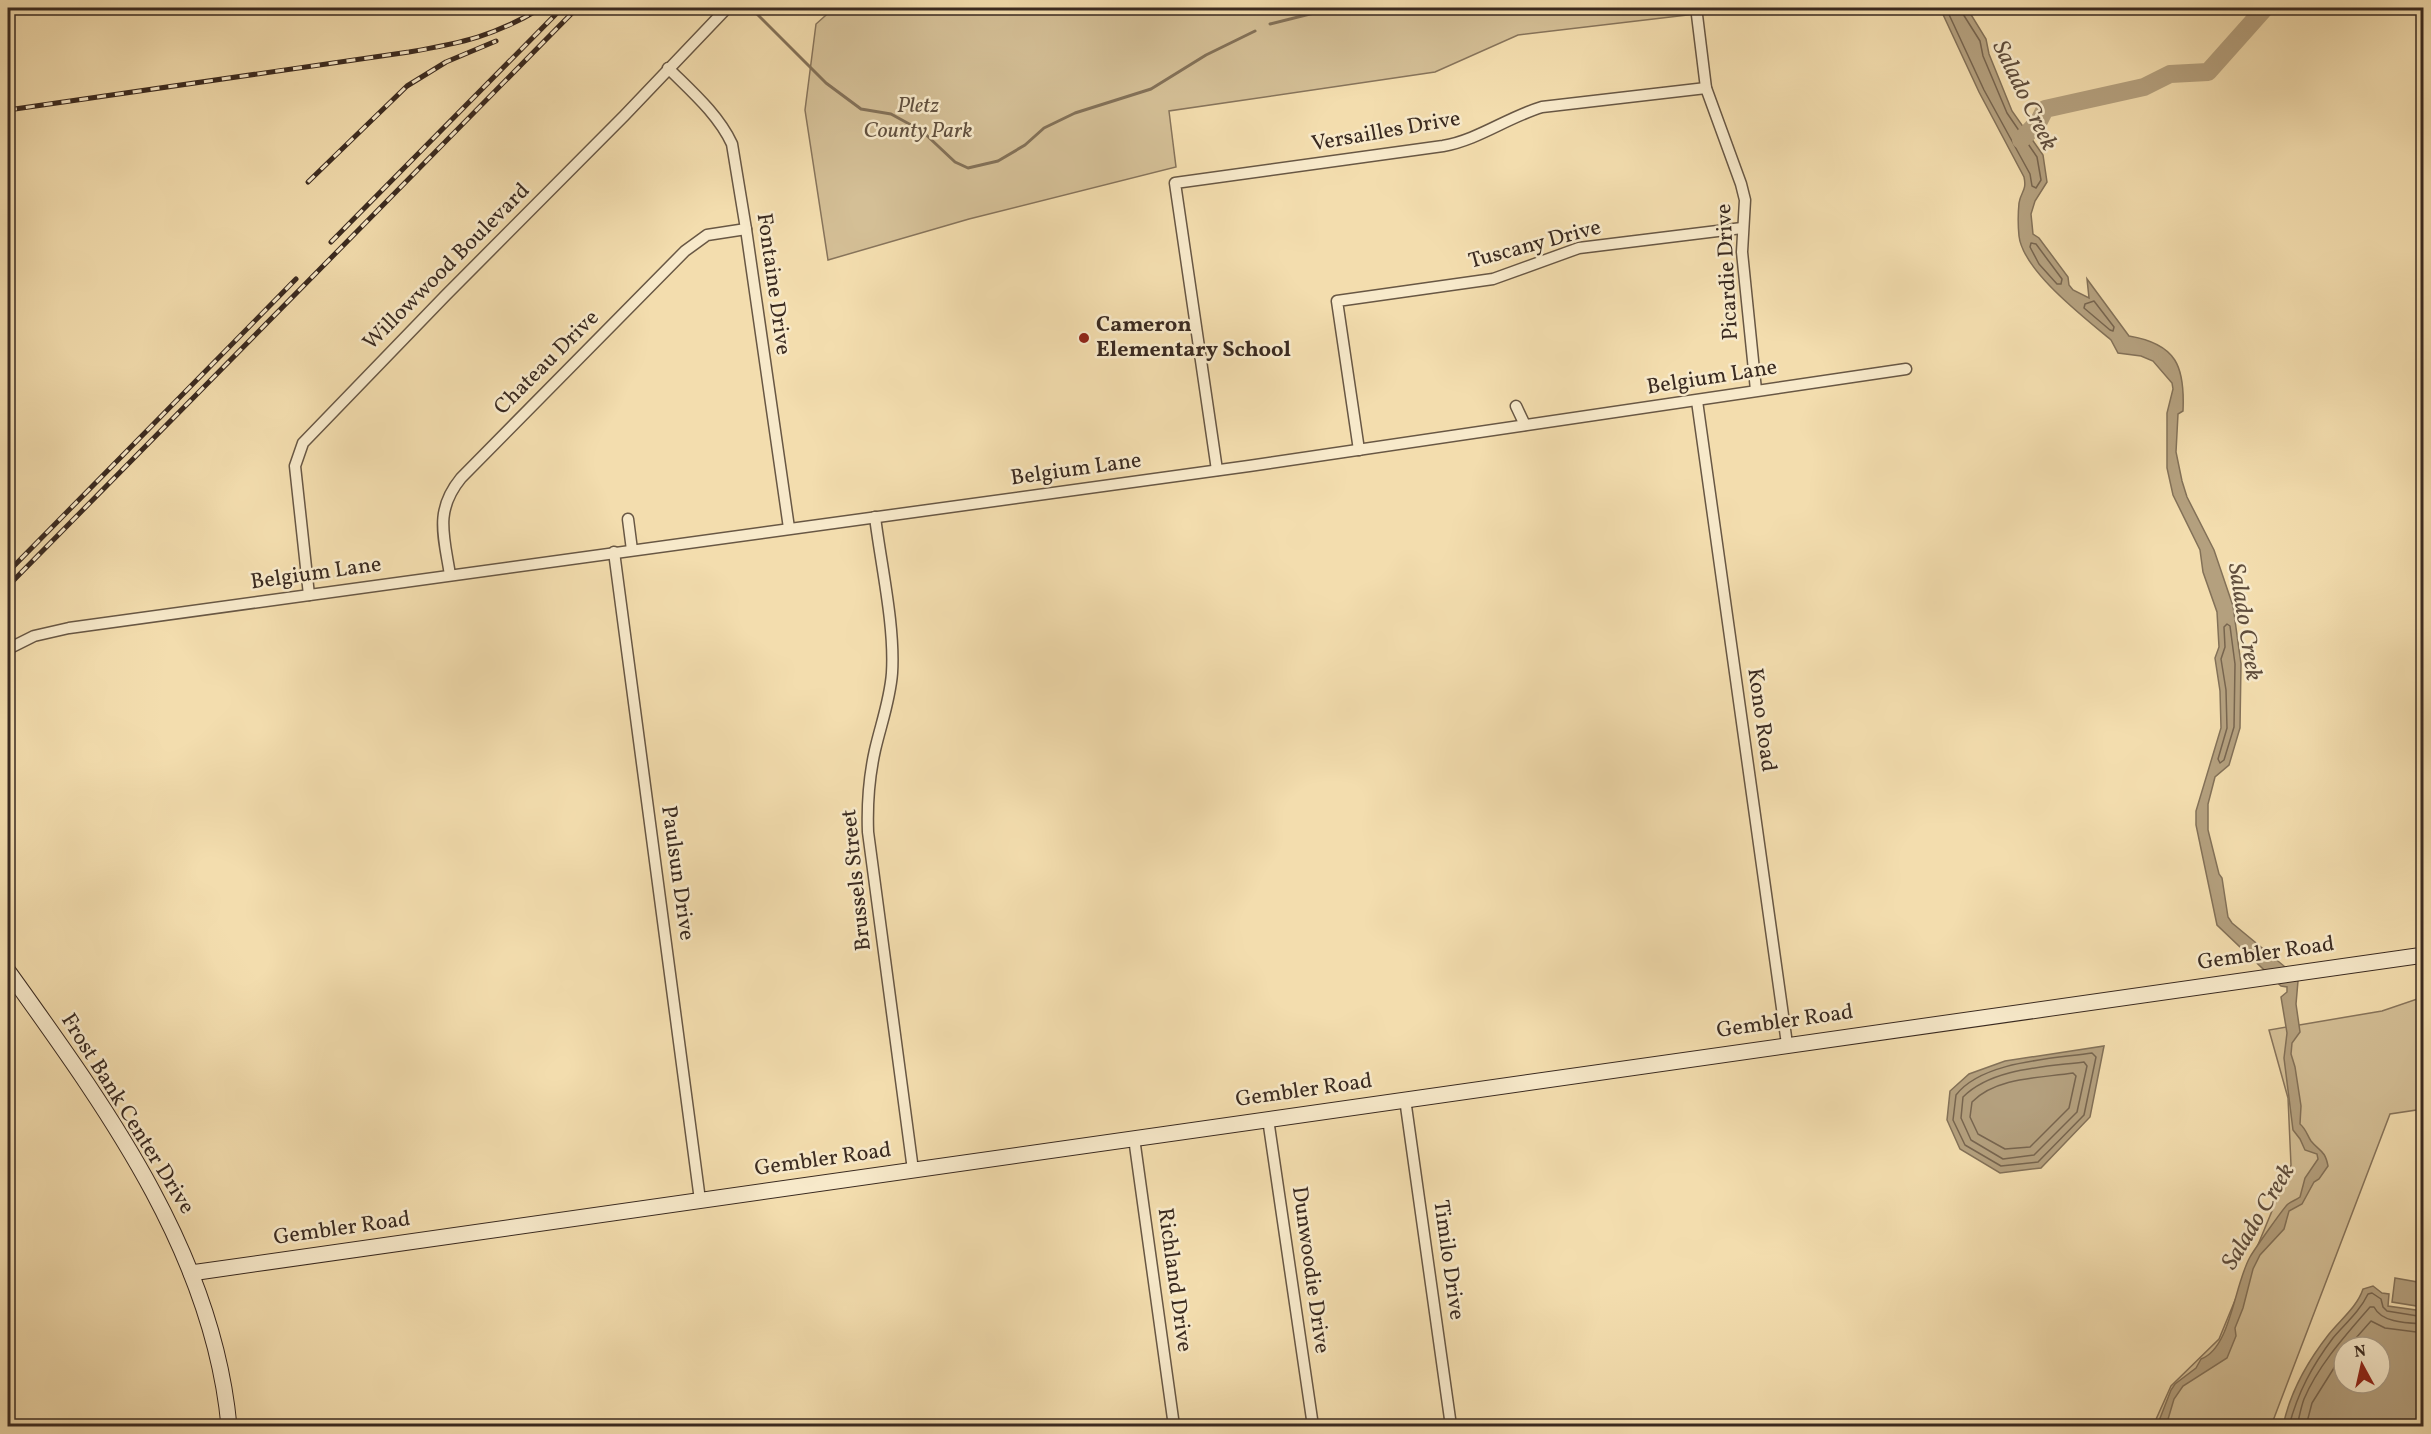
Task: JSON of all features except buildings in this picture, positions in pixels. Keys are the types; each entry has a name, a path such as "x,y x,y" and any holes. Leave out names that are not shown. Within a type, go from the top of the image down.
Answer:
{"main road":[{"name":"Gembler Road","path":"191,1273 2424,955"},
{"name":"Frost Bank Center Drive","path":"8,971 69,1056 146,1179 171,1225 191,1273 218,1360 229,1426"}],"street":[{"name":"Willowwood Boulevard","path":"309,595 295,466 303,443 406,335 624,117 727,8"},
{"name":"Picardie Drive","path":"1697,15 1706,88 1711,107 1742,184 1745,293 1756,390"},
{"name":"Fontaine Drive","path":"668,68 705,105 727,134 736,162 789,528"},
{"name":"Versailles Drive","path":"1217,470 1175,183 1456,144 1527,111 1542,107 1706,88"},
{"name":"Tuscany Drive","path":"1359,450 1337,301 1493,279 1580,248 1742,228"},
{"name":"Chateau Drive","path":"450,575 443,523 444,511 449,495 461,478 685,251 707,235 746,229"},
{"name":"Belgium Lane","path":"8,649 34,636 69,628 1359,450 1906,369"},
{"name":"Kono Road","path":"1697,401 1787,1044"},
{"path":"1516,406 1525,426"},
{"name":"Brussels Street","path":"875,517 890,631 892,673 886,712 875,748 869,781 868,832 913,1170"},
{"path":"628,519 632,550"},
{"name":"Paulsun Drive","path":"614,552 700,1200"},
{"name":"Timilo Drive","path":"1405,1099 1451,1426"},
{"name":"Dunwoodie Drive","path":"1268,1119 1313,1426"},
{"name":"Richland Drive","path":"1134,1138 1174,1426"}],"green space":[{"name":"Pletz County Park","path":"834,8 1747,8 1518,35 1435,72 1169,111 1176,167 969,219 828,260 805,110 816,24"},
{"path":"2423,997 2423,1109 2390,1114 2271,1426 2153,1426 2171,1386 2219,1339 2291,1165 2288,1098 2269,1030 2382,1011"}],"water":[{"path":"1940,8 1967,8 1986,39 1989,54 2012,111 2043,155 2047,182 2035,201 2031,214 2033,234 2039,238 2068,277 2069,285 2073,290 2089,298 2087,279 2129,336 2158,345 2175,360 2179,370 2182,382 2183,411 2178,414 2176,452 2182,481 2187,497 2214,550 2233,606 2241,664 2240,728 2229,765 2215,777 2208,804 2208,830 2222,878 2228,917 2232,923 2296,976 2298,981 2296,1004 2300,1032 2292,1043 2291,1054 2301,1106 2300,1124 2311,1141 2324,1154 2328,1166 2314,1182 2302,1204 2289,1211 2284,1229 2260,1255 2253,1269 2243,1308 2235,1328 2236,1336 2227,1358 2183,1386 2174,1399 2166,1426 2157,1426 2171,1390 2175,1384 2196,1368 2201,1359 2211,1353 2219,1342 2250,1257 2285,1207 2300,1197 2305,1178 2318,1159 2317,1154 2305,1150 2293,1130 2284,1058 2287,1033 2281,997 2287,992 2287,987 2281,986 2217,925 2196,825 2196,811 2221,728 2220,691 2215,658 2219,647 2217,612 2203,572 2200,550 2173,495 2167,468 2167,413 2173,389 2172,383 2153,361 2141,356 2118,353 2111,340 2057,293 2031,264 2023,250 2019,236 2019,203 2024,188 2024,177 1979,92"},
{"path":"2104,1046 2090,1117 2041,1168 2000,1173 1960,1149 1947,1120 1950,1091 1969,1074 2005,1061"},
{"path":"2395,1278 2423,1283 2423,1307 2392,1302"},
{"path":"2373,1286 2382,1293 2389,1294 2388,1306 2423,1311 2423,1426 2283,1426 2290,1401 2307,1366 2363,1289"}],"waterway":[{"path":"751,8 826,83 861,109 891,114 922,131 955,162 968,168 998,161 1025,145 1044,128 1075,113 1151,89 1206,55 1255,31"},
{"path":"1270,24 1334,8"},
{"name":"Salado Creek","path":"2021,140 2039,121 2045,109 2144,87 2170,74 2208,72 2265,8"},
{"path":"364,1426 400,1421 419,1426"}],"railway":[{"path":"8,110 428,49 462,42 493,32 541,8"},
{"path":"331,242 562,8"},
{"path":"8,586 577,8"},
{"path":"308,182 407,86 446,62 496,41"},
{"path":"8,572 296,279"}],"place":[{"name":"Cameron Elementary School","path":"1084,338"}]}
